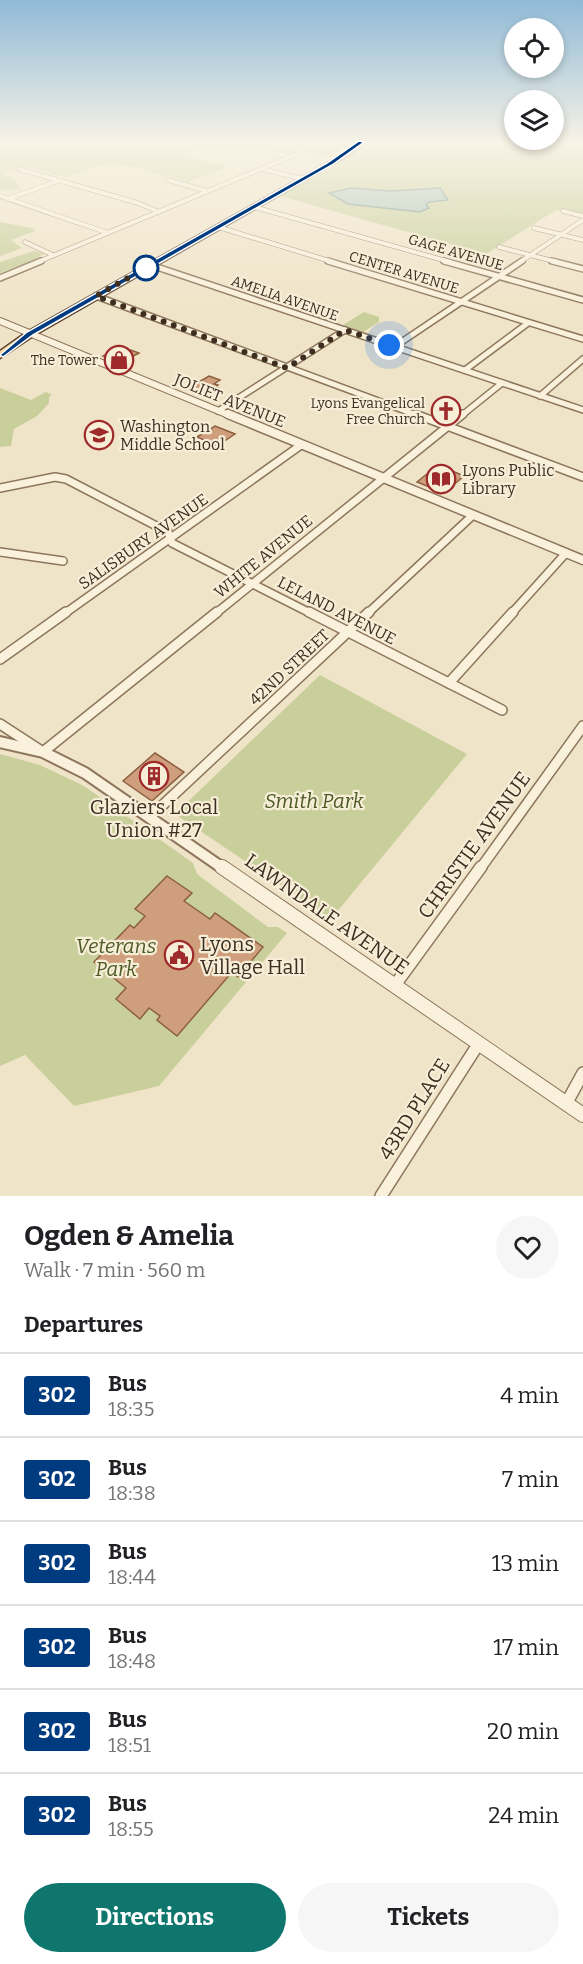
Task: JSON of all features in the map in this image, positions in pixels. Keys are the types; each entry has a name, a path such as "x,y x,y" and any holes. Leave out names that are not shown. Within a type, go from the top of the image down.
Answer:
{"main road":[{"path":"0,355 30,334 270,198"}],"street":[{"path":"4,198 108,233"},
{"path":"122,198 138,202 159,212"},
{"path":"0,278 192,198"},
{"name":"GAGE AVENUE","path":"254,207 583,300"},
{"path":"563,211 583,216"},
{"path":"394,347 583,220"},
{"name":"CENTER AVENUE","path":"218,227 583,339"},
{"path":"534,228 583,240"},
{"path":"25,242 53,255"},
{"path":"499,246 583,269"},
{"name":"AMELIA AVENUE","path":"151,265 583,410"},
{"path":"96,296 583,477"},
{"name":"JOLIET AVENUE","path":"0,321 583,560"},
{"path":"465,370 528,323"},
{"path":"218,411 345,330"},
{"path":"540,396 583,359"},
{"name":"WHITE AVENUE","path":"43,752 502,383"},
{"name":"SALISBURY AVENUE","path":"0,659 301,445"},
{"name":"LELAND AVENUE","path":"0,488 48,478 62,478 168,532 172,543 502,710"},
{"name":"42ND STREET","path":"151,816 473,515"},
{"path":"0,552 63,561"},
{"path":"449,683 566,553"},
{"name":"LAWNDALE AVENUE","path":"0,724 43,752 85,773 151,816 583,1115"},
{"name":"CHRISTIE AVENUE","path":"395,985 583,726"},
{"name":"LAWNDALE AVENUE","path":"0,742 43,752"},
{"name":"43RD PLACE","path":"381,1196 479,1043"},
{"path":"566,1104 583,1073"}],"green space":[{"path":"286,198 583,198 583,215 556,210 486,254"},
{"path":"0,222 32,228 35,231 11,240 22,248 0,256"},
{"path":"34,251 44,254 26,264 0,273 0,262"},
{"path":"364,312 379,317 379,322 363,332 343,325"},
{"path":"0,388 31,400 46,392 52,395 49,397 49,403 37,416 14,429 11,446 0,447"},
{"name":"Smith Park","path":"320,675 467,754 331,919 175,814"},
{"name":"Veterans Park","path":"0,754 40,765 84,786 193,863 197,874 268,927 278,927 287,933 159,1086 74,1106 25,1055 0,1066"}],"water":[{"path":"337,198 447,198 448,200 429,202 426,205 429,208 420,212 348,204"}],"building":[{"name":"The Tower","path":"116,350 124,353 131,350 139,353 120,363 103,356"},
{"path":"209,376 220,380 214,384 218,385 215,387 218,388 208,394 190,387"},
{"path":"215,426 235,434 217,446 197,437"},
{"name":"Lyons Public Library","path":"438,465 464,476 444,493 417,482"},
{"name":"Glaziers Local Union #27","path":"155,753 184,772 152,801 123,781"},
{"name":"Lyons Village Hall","path":"167,876 192,893 184,901 210,919 215,913 263,947 238,977 232,972 177,1036 157,1020 160,1016 149,1008 140,1019 116,999 126,988 94,962 130,925 134,928 145,916 135,909"}],"bus line":[{"name":"302","path":"0,355 30,334 270,198"}],"place":[{"name":"The Tower","path":"119,360"},
{"name":"Lyons Evangelical Free Church","path":"446,411"},
{"name":"Washington Middle School","path":"99,435"},
{"name":"Lyons Public Library","path":"441,479"},
{"name":"Glaziers Local Union #27","path":"154,776"},
{"name":"Lyons Village Hall","path":"179,955"}],"route":[{"path":"146,268 96,296 287,368 345,330 389,345"}]}
